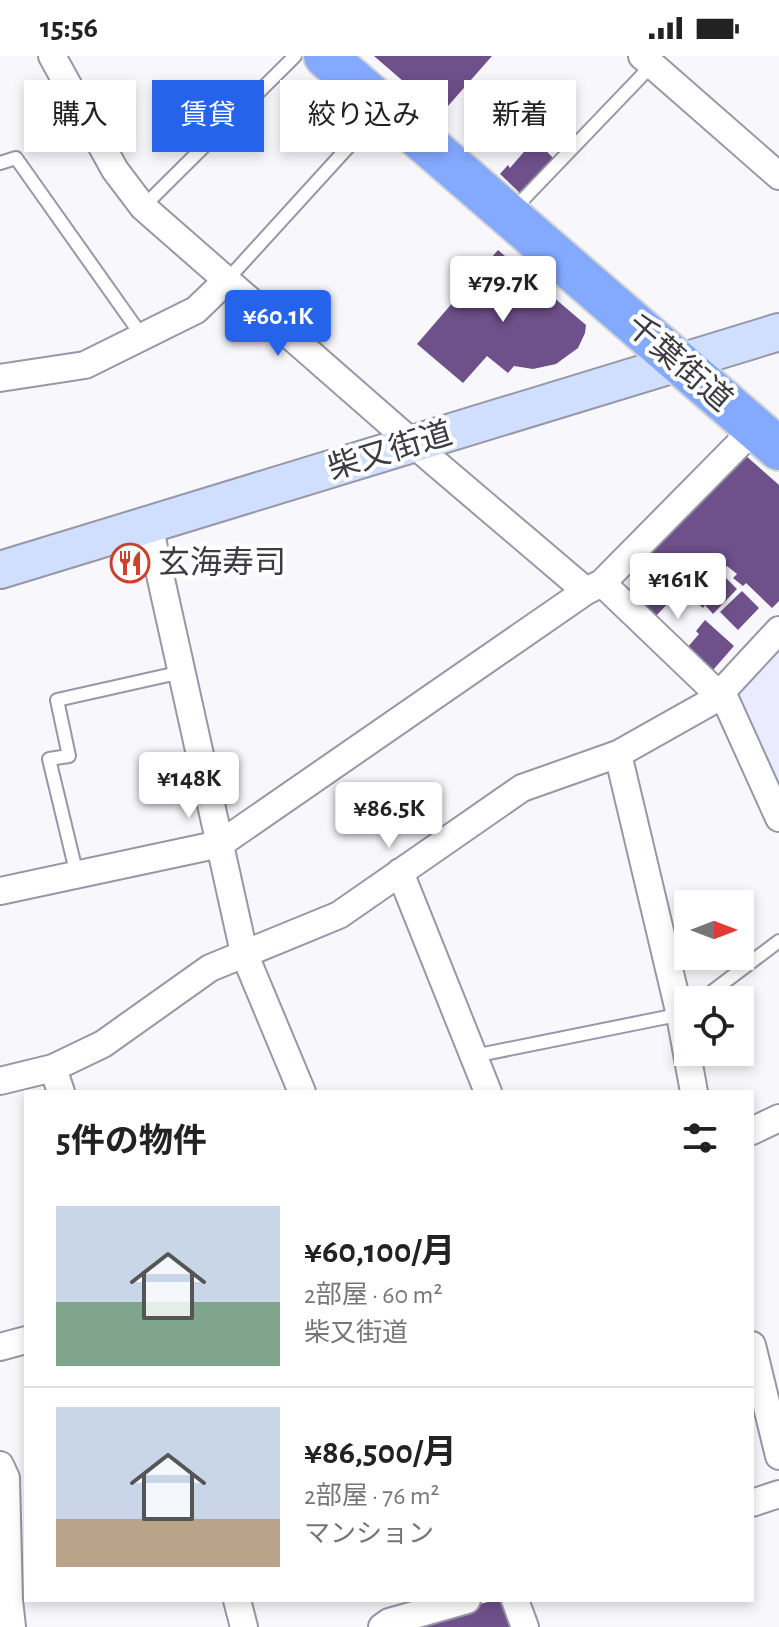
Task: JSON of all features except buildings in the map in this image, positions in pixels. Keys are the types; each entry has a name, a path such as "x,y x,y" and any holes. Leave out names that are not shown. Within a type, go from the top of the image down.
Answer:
{"highway":[{"name":"千葉街道","path":"325,56 352,80"},
{"name":"千葉街道","path":"433,152 680,363 769,431"}],"main road":[{"name":"柴又街道","path":"0,570 779,332"}],"street":[{"path":"52,56 115,170 143,207 413,444 594,587 720,694 779,818"},
{"path":"651,59 779,176"},
{"path":"0,378 85,365 196,310 227,280"},
{"path":"0,891 220,844 594,587 769,431"},
{"path":"149,525 244,953 301,1090"},
{"path":"0,1081 57,1080 210,968 339,915 522,788 618,754 720,694 779,630"},
{"path":"618,754 684,986"},
{"path":"400,872 487,1090"},
{"path":"693,1066 694,1090"},
{"path":"754,1130 779,1118"},
{"path":"0,1347 24,1341"},
{"path":"754,1353 779,1456"},
{"path":"0,1465 6,1478 3,1506 12,1627"},
{"path":"754,1502 779,1494"},
{"path":"238,1602 244,1627"},
{"path":"382,1627 389,1622 460,1602"},
{"path":"516,1602 525,1627"}],"lane":[{"path":"143,207 295,56"},
{"path":"508,217 651,59"},
{"path":"227,280 343,152"},
{"path":"0,163 16,158 142,336"},
{"path":"77,875 49,759 69,756 57,700 182,672"},
{"path":"719,986 779,941"},
{"path":"474,1056 674,1012"}],"shaded area":[{"path":"779,644 779,794 736,697 740,686"}],"place":[{"name":"玄海寿司","path":"130,563"}]}
